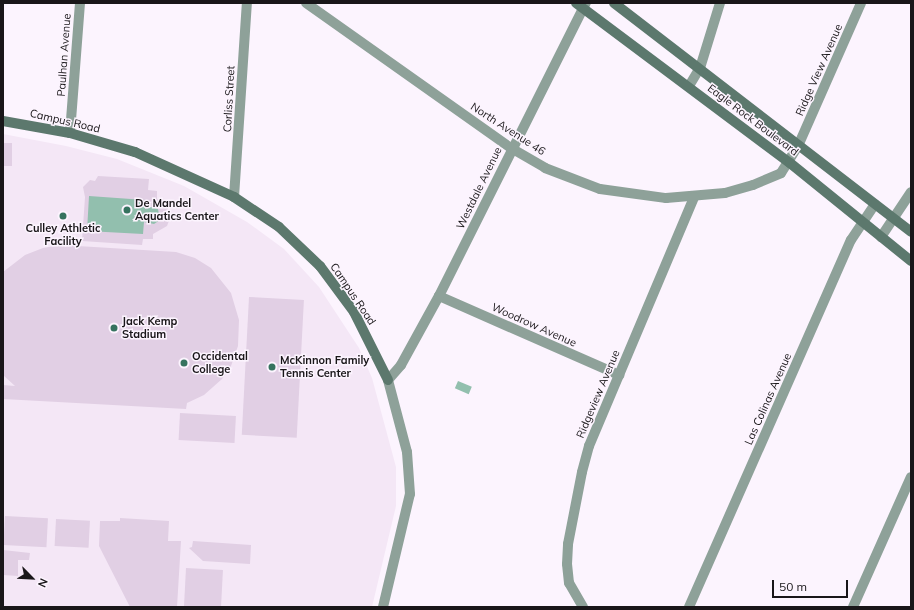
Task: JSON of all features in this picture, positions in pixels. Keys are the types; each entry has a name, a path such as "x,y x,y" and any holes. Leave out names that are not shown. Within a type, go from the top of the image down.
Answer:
{"main road":[{"name":"Eagle Rock Boulevard","path":"614,3 911,232"},
{"name":"Eagle Rock Boulevard","path":"581,5 790,163 911,261"},
{"name":"Campus Road","path":"3,121 70,133 135,152 234,197 279,227 320,266 354,312 388,380"}],"street":[{"name":"Paulhan Avenue","path":"70,133 80,3"},
{"name":"Corliss Street","path":"234,197 246,3"},
{"name":"North Avenue 46","path":"306,3 511,148 545,168 600,189 636,195 694,197 753,186 781,173 790,163"},
{"path":"689,86 700,68 720,3"},
{"name":"Ridge View Avenue","path":"798,146 861,3"},
{"name":"Westdale Avenue","path":"388,380 401,365 440,296 581,5"},
{"path":"790,163 798,146"},
{"path":"881,237 911,192"},
{"name":"Ridgeview Avenue","path":"583,607 569,582 568,544 583,466 619,375 694,197"},
{"name":"Las Colinas Avenue","path":"689,607 851,240 875,204"},
{"name":"Woodrow Avenue","path":"440,296 619,375"},
{"name":"Campus Road","path":"383,607 410,494 407,452 388,380"},
{"path":"853,607 911,477"}],"shaded area":[{"name":"Occidental College","path":"3,134 66,146 117,159 184,186 247,222 284,249 319,287 359,348 372,378 396,467 396,506 372,607 3,607"},
{"path":"3,143 12,143 12,166 3,166"},
{"name":"De Mandel Aquatics Center","path":"98,176 149,179 148,190 157,191 157,199 168,208 170,218 167,226 153,234 153,239 143,239 142,245 82,241 85,197 83,187 90,180 95,181"},
{"path":"89,196 145,200 145,209 151,207 158,209 160,220 154,224 144,222 143,234 87,231"},
{"name":"Jack Kemp Stadium","path":"61,245 176,252 195,258 211,268 231,293 239,320 238,346 231,366 222,379 204,395 187,403 186,409 3,399 3,385 15,386 3,375 3,272 25,255 43,248"},
{"name":"McKinnon Family Tennis Center","path":"249,297 304,300 297,438 242,435"},
{"path":"458,381 472,387 469,394 455,388"},
{"path":"180,413 236,416 235,443 179,440"},
{"path":"5,516 48,518 46,547 3,545"},
{"path":"120,518 169,521 168,541 181,541 177,607 130,607 99,546 100,521 120,521"},
{"path":"56,519 90,521 89,548 55,546"},
{"path":"193,541 251,545 250,564 203,561 189,548 192,547"},
{"path":"3,550 30,553 29,560 18,560 18,576 3,575"},
{"path":"186,568 223,570 221,607 184,607"}],"place":[{"name":"De Mandel Aquatics Center","path":"127,210"},
{"name":"Culley Athletic Facility","path":"63,216"},
{"name":"Jack Kemp Stadium","path":"114,328"},
{"name":"Occidental College","path":"184,363"},
{"name":"McKinnon Family Tennis Center","path":"272,367"}]}
